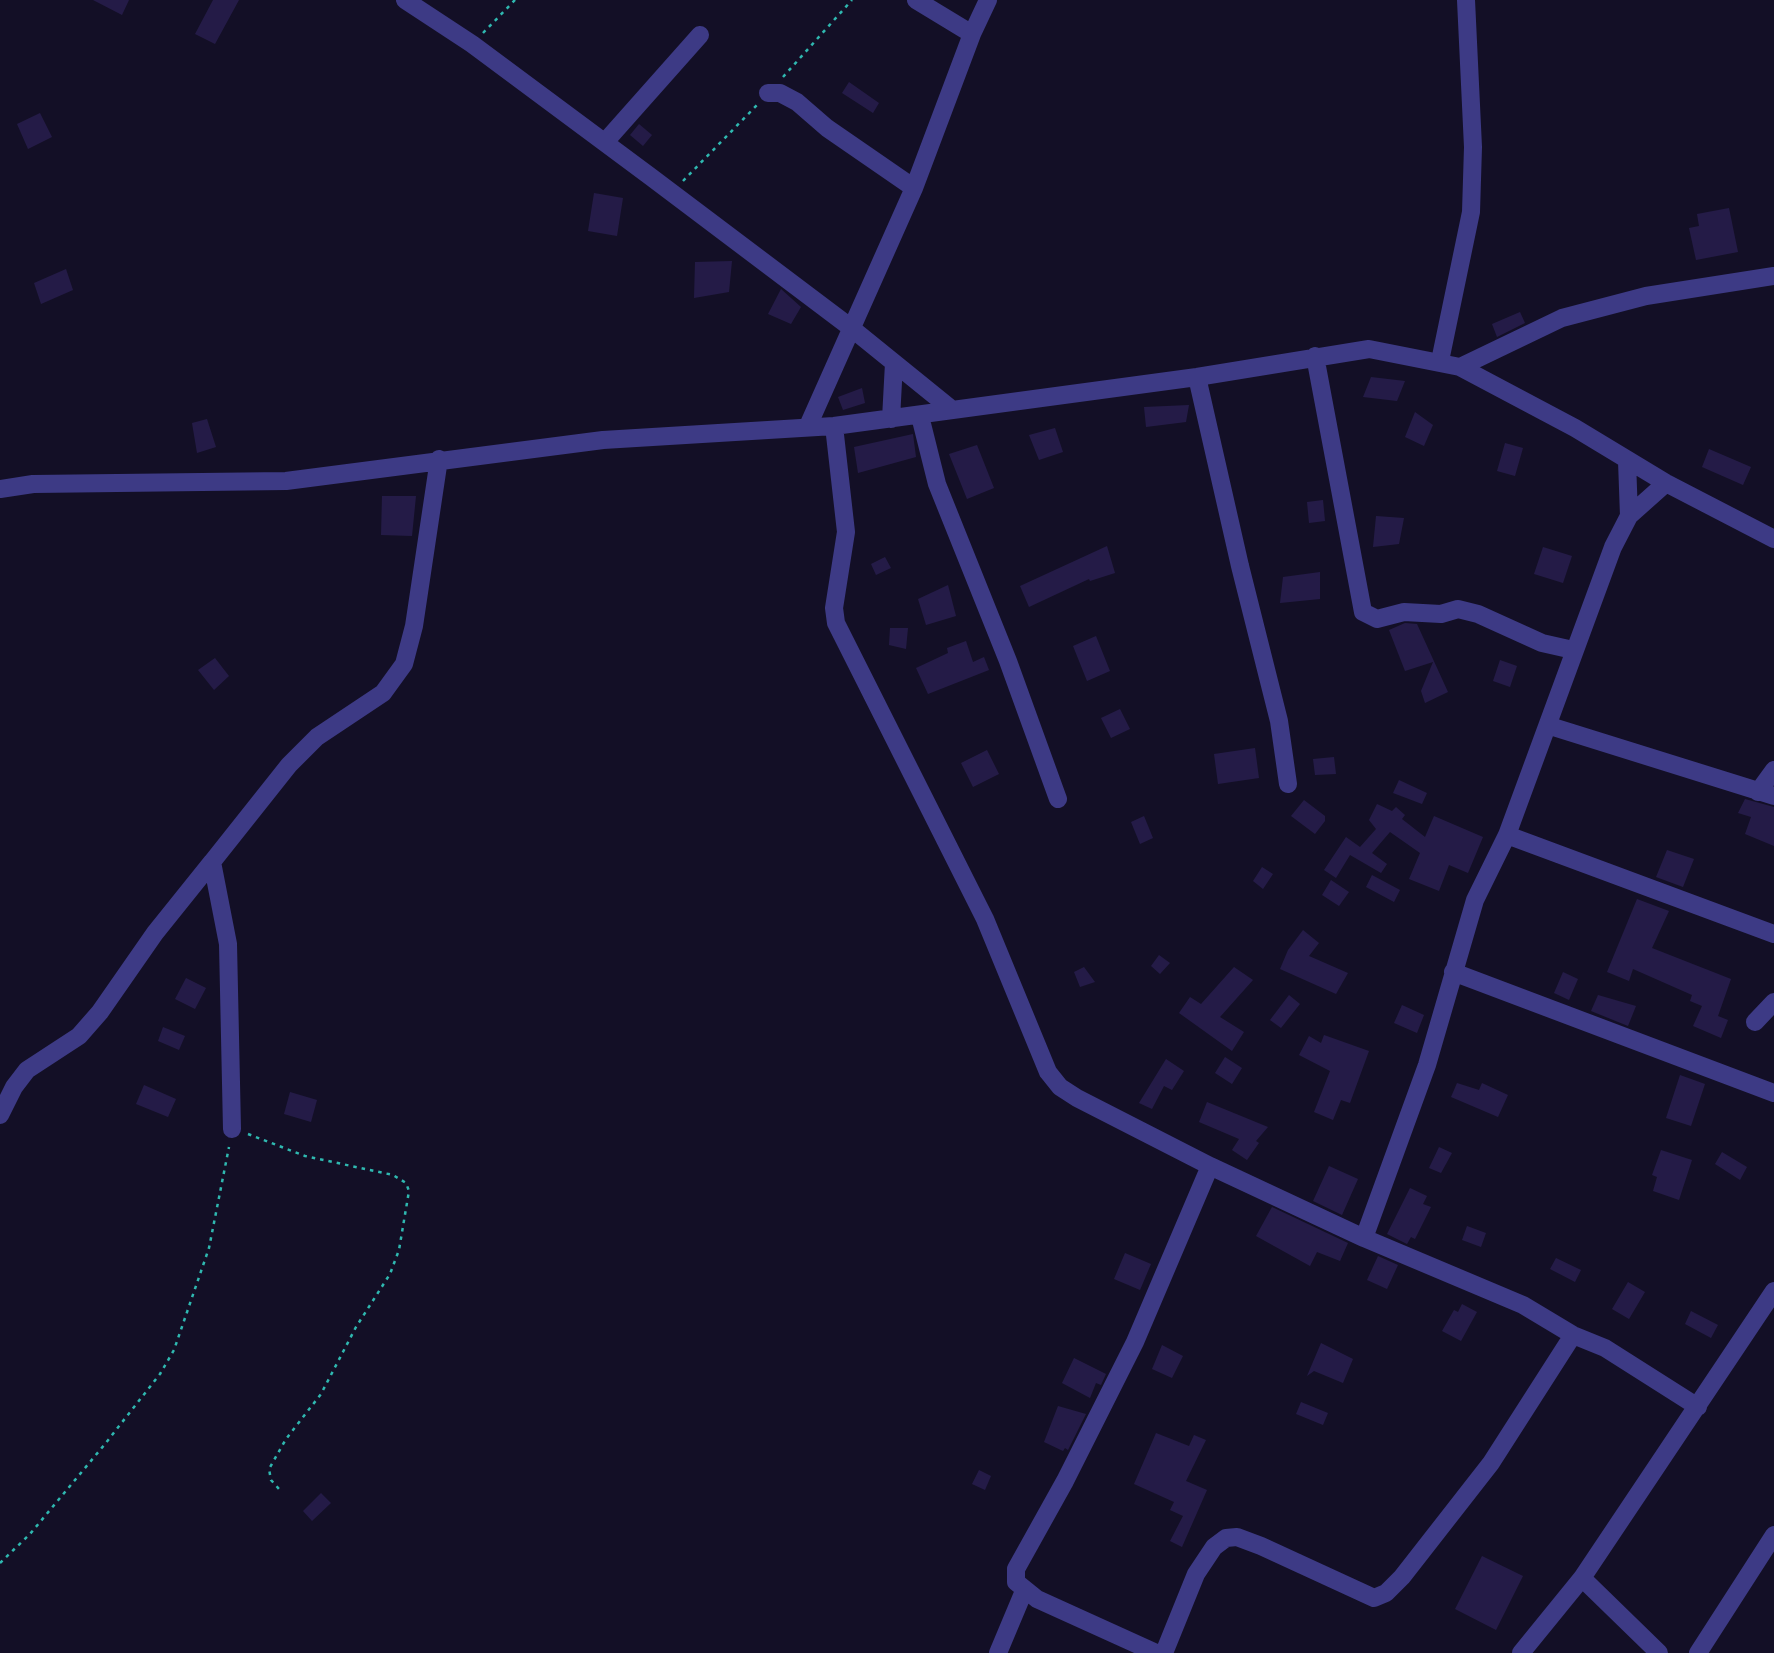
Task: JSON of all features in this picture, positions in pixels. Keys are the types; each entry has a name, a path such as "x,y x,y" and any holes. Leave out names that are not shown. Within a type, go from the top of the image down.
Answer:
{"street":[{"path":"405,0 472,44 605,142 850,327 950,408"},
{"path":"916,0 972,33"},
{"path":"808,426 914,188 972,33 988,0"},
{"path":"1440,361 1471,212 1473,147 1466,0"},
{"path":"605,142 700,35"},
{"path":"768,93 780,93 797,102 827,128 914,188"},
{"path":"1460,367 1575,314 1646,296 1774,276"},
{"path":"0,489 33,484 286,481 439,459 603,440 834,426 920,416 950,408 1197,377 1369,349 1460,367 1575,428 1666,483 1774,539"},
{"path":"1315,356 1363,612 1377,619 1404,612 1441,614 1458,609 1478,614 1542,643 1573,650"},
{"path":"891,419 894,363"},
{"path":"1197,377 1279,721 1288,784"},
{"path":"920,416 937,484 1008,661 1058,799"},
{"path":"834,426 846,532 834,608 836,623 985,919 1048,1072 1060,1087 1210,1166 1364,1238 1523,1305 1573,1335 1605,1348 1698,1407"},
{"path":"0,1115 14,1087 27,1070 79,1036 100,1012 155,933 289,765 317,737 383,693 404,664 414,626 439,459"},
{"path":"1627,461 1629,516"},
{"path":"1364,1238 1427,1065 1475,900 1507,835 1550,726 1573,650 1613,547 1629,516 1666,483"},
{"path":"1550,726 1766,794 1774,770"},
{"path":"1507,835 1774,934"},
{"path":"212,862 228,944 232,1129"},
{"path":"1452,972 1774,1093"},
{"path":"1755,1022 1774,1002"},
{"path":"1156,1653 1024,1591 1016,1582 1020,1558 1065,1481 1135,1342 1210,1166"},
{"path":"1521,1653 1583,1578 1774,1291"},
{"path":"1164,1653 1196,1574 1214,1547 1226,1538 1237,1537 1261,1546 1374,1598 1386,1593 1402,1577 1491,1463 1573,1335"},
{"path":"1698,1653 1774,1535"},
{"path":"1583,1578 1659,1653"},
{"path":"998,1653 1024,1591"}],"path":[{"path":"472,44 515,0"},
{"path":"0,1563 30,1534 105,1444 159,1374 174,1350 209,1248 232,1129 304,1156 393,1175 406,1183 409,1191 399,1250 390,1274 356,1327 321,1394 286,1439 269,1469 271,1480 279,1489"}],"building":[{"path":"93,0 129,0 122,15"},
{"path":"213,0 239,0 215,44 195,34"},
{"path":"849,82 879,103 873,113 842,93"},
{"path":"40,113 52,137 28,149 17,124"},
{"path":"639,124 652,135 643,146 630,135"},
{"path":"594,193 623,198 617,236 588,231"},
{"path":"1729,208 1738,252 1696,260 1689,228 1699,226 1697,214"},
{"path":"732,261 729,292 694,298 695,262"},
{"path":"66,269 73,290 41,304 34,283"},
{"path":"781,289 801,307 791,324 768,314"},
{"path":"1520,312 1525,323 1497,337 1492,324"},
{"path":"1371,377 1405,381 1397,401 1363,397"},
{"path":"862,388 865,403 843,410 838,397"},
{"path":"1189,405 1186,422 1146,427 1144,407"},
{"path":"1415,412 1433,425 1424,446 1405,437"},
{"path":"207,419 216,447 197,453 192,423"},
{"path":"1055,428 1063,452 1039,460 1029,435"},
{"path":"913,434 916,457 858,473 854,447"},
{"path":"1505,443 1523,448 1515,476 1497,471"},
{"path":"977,445 994,488 967,499 949,454"},
{"path":"1709,449 1751,467 1743,485 1702,467"},
{"path":"382,496 416,496 412,536 381,535"},
{"path":"1323,500 1325,521 1309,523 1307,502"},
{"path":"1376,516 1404,518 1399,544 1373,547"},
{"path":"1107,546 1115,573 1090,581 1089,579 1029,607 1020,586"},
{"path":"1543,547 1572,556 1563,583 1534,574"},
{"path":"885,557 891,568 876,575 871,564"},
{"path":"1320,572 1320,599 1280,603 1283,577"},
{"path":"948,585 956,616 926,625 918,599"},
{"path":"1405,623 1417,624 1448,692 1425,703 1421,691 1433,662 1405,671 1389,630"},
{"path":"890,628 908,628 906,649 889,645"},
{"path":"1096,636 1110,671 1087,681 1073,646"},
{"path":"966,641 973,662 984,657 989,670 928,694 916,668 948,653 947,648"},
{"path":"215,658 229,676 214,690 198,670"},
{"path":"1500,660 1517,666 1510,687 1493,681"},
{"path":"1120,709 1130,729 1111,738 1101,718"},
{"path":"1255,748 1259,778 1218,784 1214,754"},
{"path":"987,750 999,774 973,787 961,763"},
{"path":"1334,757 1336,774 1315,775 1313,759"},
{"path":"1399,780 1427,793 1422,804 1393,793"},
{"path":"1745,799 1774,807 1774,846 1745,834 1751,817 1738,813"},
{"path":"1304,800 1325,816 1325,821 1315,834 1291,816"},
{"path":"1377,804 1392,811 1396,807 1405,815 1402,819 1425,837 1434,816 1483,837 1468,873 1449,865 1439,891 1409,879 1420,853 1390,832 1372,853 1387,864 1381,873 1350,855 1336,878 1324,870 1346,837 1360,847 1376,829 1369,820"},
{"path":"1144,816 1153,838 1140,844 1131,822"},
{"path":"1667,850 1694,859 1683,887 1656,877"},
{"path":"1262,867 1273,874 1263,889 1253,881"},
{"path":"1372,875 1400,890 1394,902 1366,887"},
{"path":"1331,880 1349,892 1339,906 1322,895"},
{"path":"1637,899 1669,911 1652,948 1731,979 1718,1016 1728,1020 1721,1038 1693,1026 1702,1006 1690,1001 1692,995 1633,969 1629,981 1607,972"},
{"path":"1303,930 1319,943 1309,956 1348,973 1336,994 1280,969 1288,950"},
{"path":"1159,955 1170,963 1160,974 1151,966"},
{"path":"1084,967 1095,982 1080,987 1074,972"},
{"path":"1234,967 1253,980 1220,1017 1244,1032 1232,1051 1179,1013 1190,997 1201,1004"},
{"path":"1563,972 1578,979 1569,1000 1554,993"},
{"path":"186,978 206,988 195,1009 175,999"},
{"path":"1289,995 1300,1004 1281,1028 1270,1020"},
{"path":"1598,995 1636,1006 1628,1026 1591,1011"},
{"path":"1402,1005 1424,1015 1417,1033 1394,1023"},
{"path":"163,1027 185,1036 179,1050 158,1041"},
{"path":"1324,1035 1369,1051 1350,1103 1341,1100 1333,1120 1314,1112 1330,1071 1299,1055 1309,1036 1321,1043"},
{"path":"1225,1057 1242,1068 1232,1084 1215,1073"},
{"path":"1166,1059 1184,1071 1172,1090 1164,1086 1152,1109 1139,1103"},
{"path":"1680,1075 1705,1084 1691,1126 1666,1118"},
{"path":"1457,1083 1479,1090 1482,1083 1508,1095 1498,1117 1451,1097"},
{"path":"144,1085 176,1099 168,1117 136,1104"},
{"path":"290,1092 317,1100 311,1122 284,1114"},
{"path":"1207,1102 1268,1127 1256,1141 1259,1143 1247,1160 1232,1150 1239,1139 1199,1122"},
{"path":"1439,1147 1452,1153 1441,1173 1429,1168"},
{"path":"1661,1150 1692,1160 1679,1200 1653,1191 1657,1177 1652,1175"},
{"path":"1722,1152 1747,1167 1740,1180 1715,1164"},
{"path":"1329,1166 1358,1179 1342,1215 1313,1201"},
{"path":"1410,1188 1427,1196 1423,1204 1431,1207 1415,1239 1411,1237 1407,1244 1387,1234"},
{"path":"1272,1207 1348,1243 1340,1261 1317,1252 1310,1266 1256,1236"},
{"path":"1467,1226 1486,1233 1481,1247 1462,1240"},
{"path":"1125,1253 1151,1264 1140,1290 1114,1279"},
{"path":"1378,1256 1398,1265 1387,1289 1367,1280"},
{"path":"1556,1258 1581,1270 1575,1282 1550,1269"},
{"path":"1628,1282 1645,1292 1629,1319 1612,1309"},
{"path":"1462,1304 1477,1312 1461,1341 1442,1331 1454,1310 1458,1312"},
{"path":"1691,1311 1718,1325 1711,1338 1685,1324"},
{"path":"1321,1343 1353,1359 1343,1383 1314,1371 1307,1376"},
{"path":"1162,1345 1183,1356 1172,1378 1152,1369"},
{"path":"1074,1358 1106,1374 1101,1385 1096,1383 1090,1398 1062,1383"},
{"path":"1301,1402 1328,1413 1323,1425 1296,1414"},
{"path":"1058,1406 1086,1414 1068,1450 1065,1448 1063,1451 1044,1442"},
{"path":"1156,1433 1189,1446 1194,1435 1206,1440 1186,1481 1207,1490 1182,1547 1170,1541 1183,1516 1170,1510 1174,1502 1134,1484"},
{"path":"979,1470 991,1476 985,1490 972,1484"},
{"path":"321,1493 331,1503 312,1521 303,1511"},
{"path":"1482,1556 1523,1576 1496,1630 1455,1609"}]}
